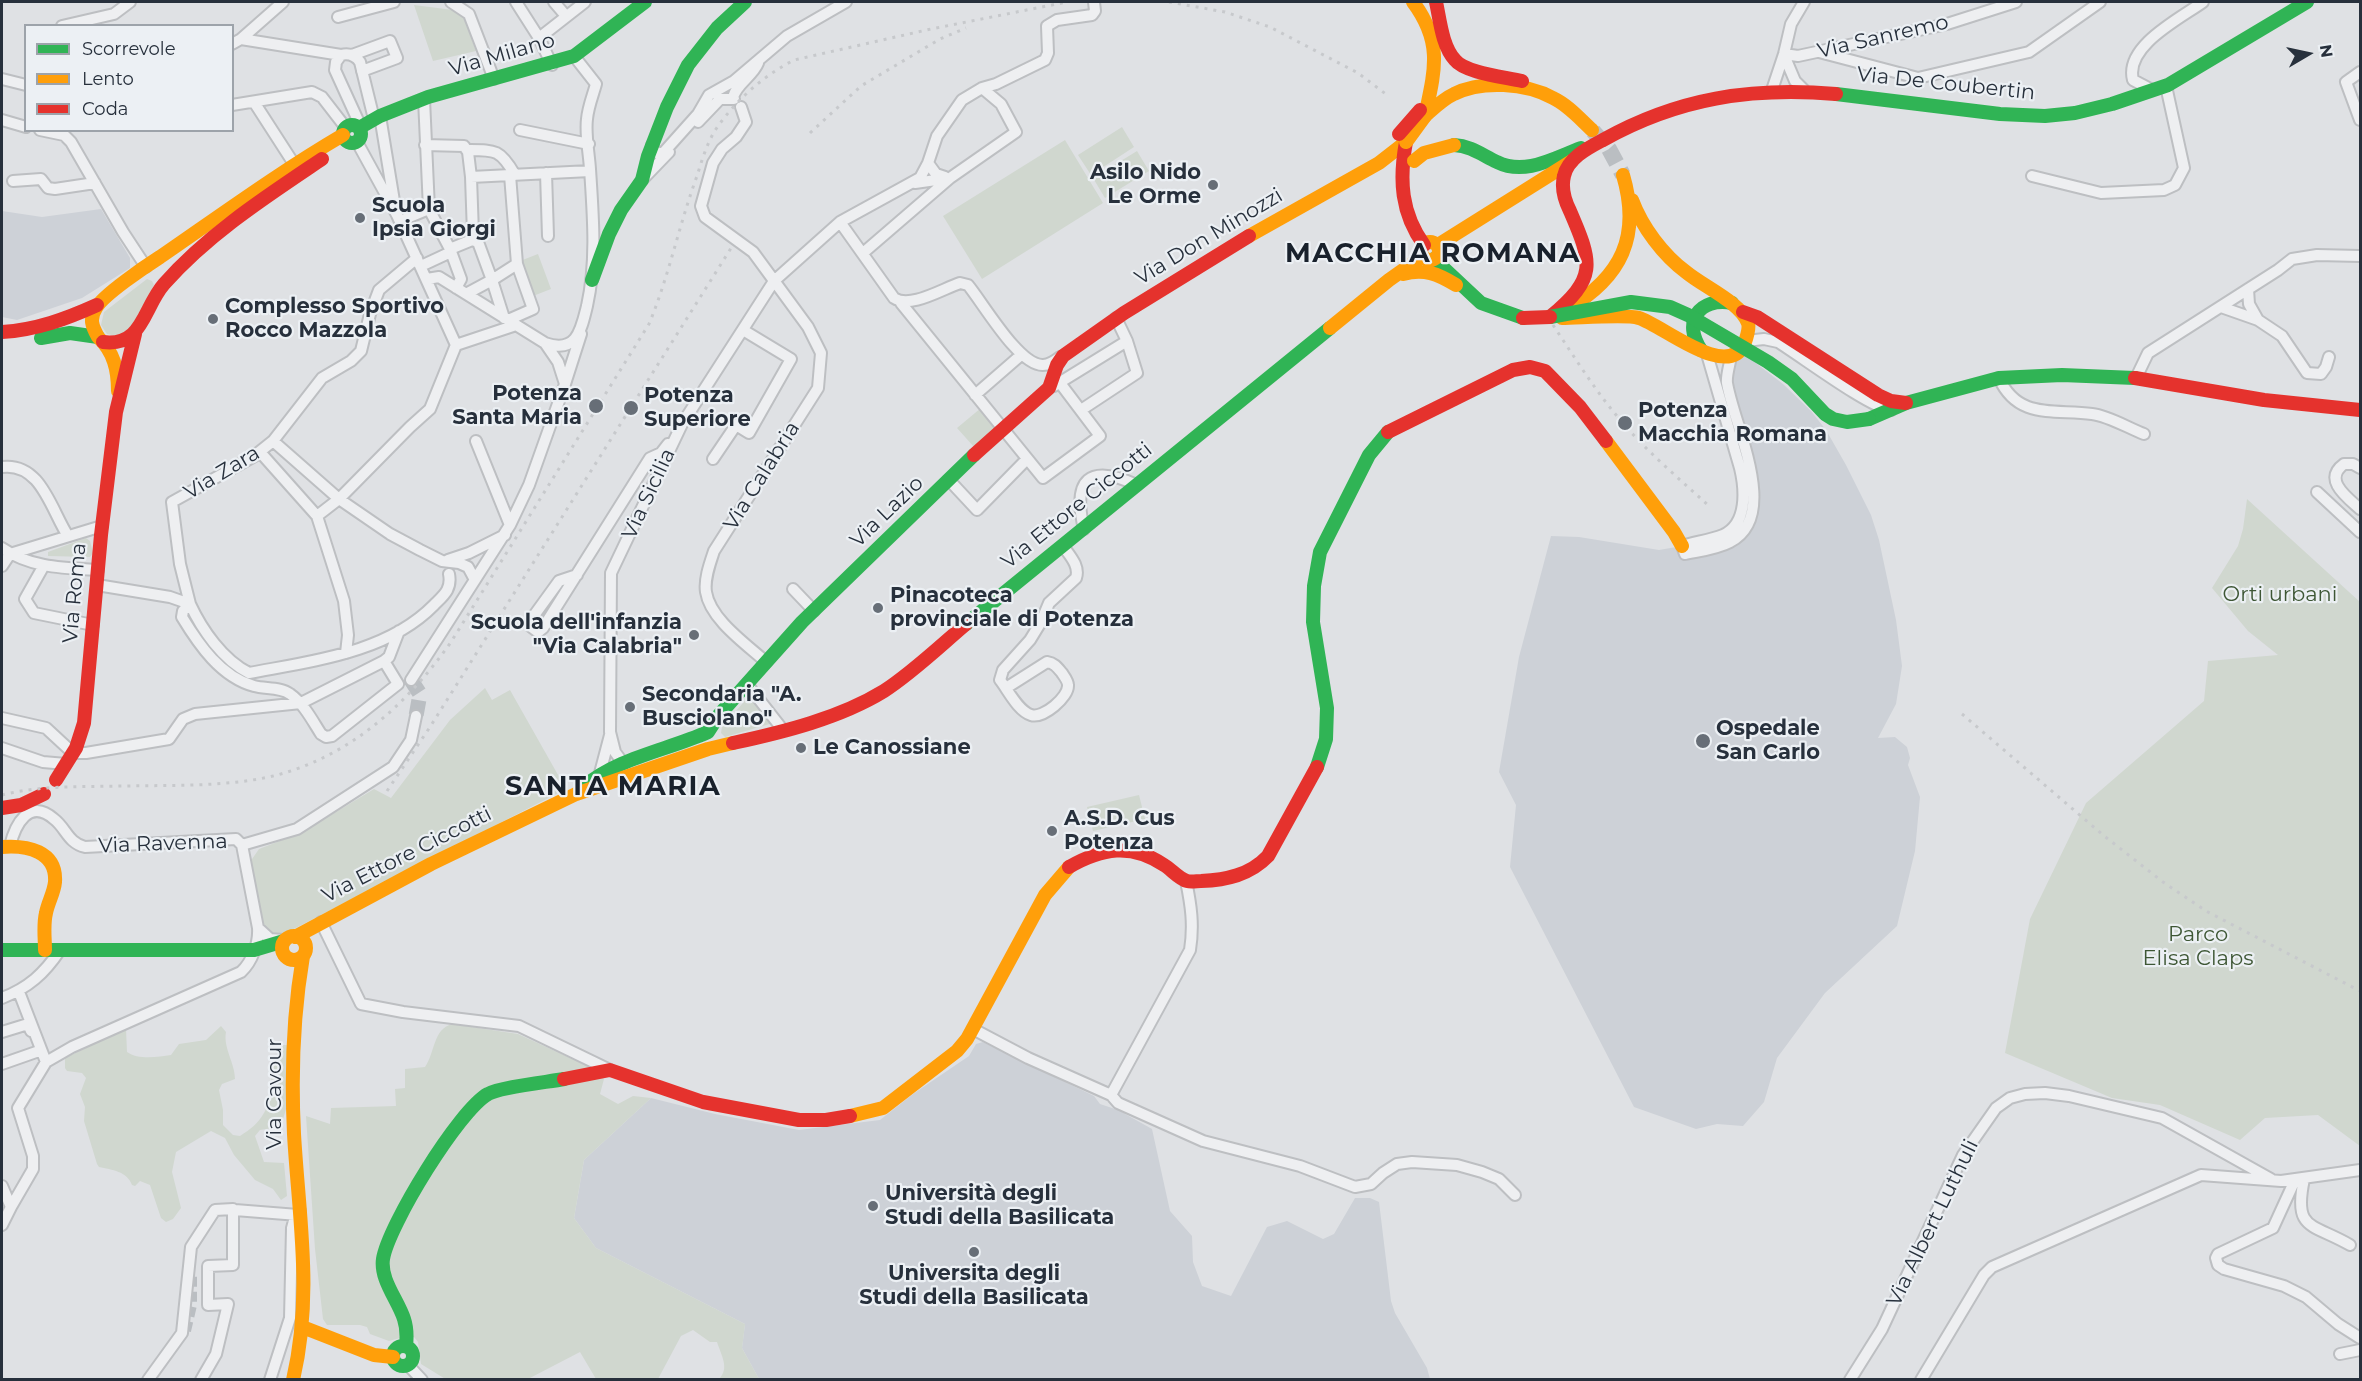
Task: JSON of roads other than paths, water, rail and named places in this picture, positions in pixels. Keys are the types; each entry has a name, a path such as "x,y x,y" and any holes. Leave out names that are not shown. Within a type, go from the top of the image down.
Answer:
{"main road":[{"name":"Via Milano","path":"352,134 377,117 424,99 494,79 552,66 574,56 645,2"},
{"path":"592,280 609,234 621,210 642,180 652,145 667,107 688,65 717,28 745,2"},
{"path":"1413,2 1422,12 1435,41 1436,68 1423,113"},
{"path":"1436,2 1447,47 1455,61 1482,72 1513,77 1534,86 1572,111 1592,130"},
{"name":"Via De Coubertin","path":"1605,139 1672,108 1693,101 1772,90 1804,90 1863,96 2000,115 2034,117 2084,111 2116,104 2166,86 2307,2"},
{"path":"1469,293 1413,232 1404,210 1401,177 1403,138 1423,113 1458,92 1479,87 1517,87 1552,97"},
{"path":"2,332 29,329 57,322 97,305 148,266 294,164 352,134"},
{"name":"Via Roma","path":"56,780 70,759 81,733 86,709 102,526 118,403 135,334 161,287 199,249 352,134"},
{"name":"Via Don Minozzi","path":"1063,356 1116,318 1341,182 1379,163 1403,138"},
{"path":"1401,177 1424,153 1454,145 1465,145 1478,149 1505,166 1517,168 1539,164 1605,139"},
{"name":"Via Ettore Ciccotti","path":"576,794 600,773 622,763 709,740 733,743 830,715 870,699 887,688 1063,546 1389,280 1430,251 1605,139"},
{"path":"1550,317 1570,300 1587,274 1588,258 1584,242 1568,210 1563,194 1564,176 1572,161"},
{"path":"1389,280 1412,271 1423,270 1436,273 1493,309 1523,318 1638,317 1704,352 1719,358 1731,356 1743,347 1749,327 1740,308 1685,272 1665,253 1637,214 1623,175"},
{"path":"1550,317 1575,306 1592,293 1616,267 1629,240 1632,224 1629,188"},
{"path":"148,266 156,268 161,273 163,279 161,287"},
{"path":"1704,352 1694,340 1693,321 1698,311 1709,303 1724,301 1757,317 1878,395 1906,404"},
{"path":"1550,317 1631,302 1670,307 1688,315 1768,362 1792,379 1825,414 1833,419 1847,422 1869,419 1906,404 1999,378 2062,375 2136,378 2264,400 2361,410"},
{"name":"Via Roma","path":"97,305 91,317 92,325 100,340 109,348 115,363 118,403"},
{"path":"2,343 30,340 60,333 84,333 117,344 130,339 135,334"},
{"name":"Via Lazio","path":"709,740 714,722 814,611 1003,429 1055,385 1056,365 1063,356"},
{"path":"406,1346 407,1326 404,1314 386,1281 382,1268 383,1259 420,1182 469,1110 480,1098 499,1089 610,1070 703,1102 799,1120 859,1115 884,1108 957,1052 974,1029 1045,896 1065,869 1088,856 1106,851 1126,850 1145,855 1163,864 1186,881 1226,878 1243,874 1259,866 1268,856 1315,773 1326,739 1327,708 1313,622 1314,586 1320,552 1370,455 1387,433 1513,370 1530,367 1545,371 1580,406 1674,532 1683,550"},
{"name":"Via Ettore Ciccotti","path":"2,950 293,948 321,922 421,869 576,794 709,740"},
{"path":"2,808 21,805 44,794"},
{"path":"6,847 28,848 41,852 54,867 54,889 46,915 45,950"},
{"name":"Via Cavour","path":"293,948 298,978 294,1120 305,1264 305,1328 293,1380"},
{"path":"305,1328 374,1355 393,1358 399,1365 408,1365 413,1355 411,1349 406,1346 397,1348 393,1358"}],"street":[{"path":"71,24 114,14 130,2"},
{"path":"237,41 283,2"},
{"path":"338,17 394,2"},
{"path":"451,2 469,14 494,79"},
{"path":"516,2 539,38 552,66"},
{"path":"554,2 566,16"},
{"path":"539,38 585,2"},
{"path":"652,145 659,154 664,152 698,114 709,95 734,81 787,36 846,2"},
{"path":"903,186 920,178 937,136 962,100 982,88 996,84 1045,60 1048,53 1045,34 1047,26 1057,20 1092,15 1095,11 1094,2"},
{"name":"Via Sanremo","path":"1772,90 1791,24 1800,5 1804,2"},
{"name":"Via Sanremo","path":"1784,54 1798,56 1947,24 2016,2"},
{"path":"1819,52 1918,78 2029,52 2100,2"},
{"path":"2152,90 2133,80 2131,73 2136,60 2152,36 2203,2"},
{"path":"237,41 357,58 377,117 398,218"},
{"path":"352,134 336,62 347,55 390,41 397,58 362,71"},
{"name":"Via Sanremo","path":"1784,54 1795,81 1804,90"},
{"path":"411,680 508,530 529,484 581,333 592,280 594,226 586,120 596,84 574,56"},
{"path":"642,180 720,99 736,101 734,93 751,76 760,57"},
{"path":"2361,72 2346,82 2361,120"},
{"path":"2,79 24,84"},
{"path":"2032,176 2101,193 2164,190 2175,185 2184,168 2166,86"},
{"path":"862,253 950,178 1016,132 1001,104 982,88"},
{"path":"234,104 318,94 352,134 398,218 456,345"},
{"path":"424,99 429,209 451,250 460,275 461,291"},
{"name":"Via Calabria","path":"736,101 746,122 713,163 701,206 705,217 753,252 808,327 821,353 818,388 714,551 705,590 714,614 766,662"},
{"path":"254,102 294,164"},
{"path":"2,120 24,126"},
{"path":"520,130 589,144"},
{"path":"50,132 64,135 71,142 148,266"},
{"path":"425,146 457,144 464,146 467,150 471,177 473,234"},
{"path":"317,516 339,499 430,409 456,345 533,309 517,264 513,175 500,153 492,150 467,150"},
{"path":"928,163 936,174 950,178"},
{"path":"471,177 590,171"},
{"path":"546,173 548,236"},
{"path":"903,186 950,178"},
{"path":"13,181 41,179 48,188 55,189 95,183"},
{"name":"Via Sicilia","path":"610,732 611,573 682,424 774,281 840,222 903,186"},
{"path":"398,218 429,209"},
{"path":"840,222 898,301 1043,478 1100,436 1081,410 1055,385 1127,340"},
{"path":"273,441 322,378 351,361 361,351 370,314 379,290 397,274 419,262 475,240 509,321"},
{"path":"397,274 411,246"},
{"path":"2136,378 2148,353 2292,259 2317,255 2361,256"},
{"path":"461,291 492,280 517,264"},
{"path":"427,279 439,277 545,343 555,346 564,345 581,333"},
{"path":"898,301 910,303 960,283 969,285 1021,355 1032,362 1045,365 1063,356"},
{"path":"2248,289 2250,304 2258,320"},
{"path":"2221,307 2258,320 2282,336 2307,373 2321,374 2329,357"},
{"path":"1081,410 1137,373 1127,340 1116,318"},
{"path":"713,459 736,425 749,433 791,359 743,330"},
{"path":"1746,341 1764,339 1778,342 1881,408 1893,410"},
{"path":"545,343 558,362 565,384"},
{"path":"1683,550 1725,534 1742,513 1744,500 1744,484 1740,468 1704,352"},
{"path":"975,395 1021,355"},
{"path":"1683,550 1731,542 1744,531 1754,508 1753,480 1727,381 1731,356"},
{"path":"1999,378 2005,391 2023,406 2039,410 2094,414 2144,434"},
{"path":"577,575 558,581 530,621 530,627 533,630 538,632 543,628 577,575 650,458 661,453 682,424"},
{"name":"Via Zara","path":"190,604 180,564 172,502 260,452 273,441 339,499 390,534 442,561 459,563 468,567 472,584"},
{"path":"476,441 508,530"},
{"path":"260,452 317,516 344,601 348,641 346,653"},
{"path":"949,480 977,510 1027,459"},
{"path":"2361,468 2353,464 2344,464 2335,477 2337,488 2361,509"},
{"path":"2,467 22,468 37,479 68,536"},
{"path":"1084,529 1079,508 1082,488 1090,477 1099,474 1122,478 1137,485"},
{"path":"2317,492 2361,532"},
{"path":"6,551 46,543 102,526"},
{"path":"97,585 177,598 190,604 203,629 227,656 249,674 346,653 399,631 418,620 448,590 451,583 442,561 469,553 508,530"},
{"path":"46,543 41,549 41,554 47,567"},
{"path":"1006,687 1047,662 1057,667 1068,684 1067,692 1046,712 1035,716 1029,715 1019,706 1000,680 1003,670 1030,640 1049,603 1076,578 1076,565 1063,546"},
{"path":"6,551 47,567 98,570"},
{"path":"2,566 6,551"},
{"path":"47,567 25,599 34,613 93,625"},
{"path":"449,574 472,584"},
{"path":"433,607 472,584"},
{"path":"793,589 814,611"},
{"path":"190,604 183,611 182,617 215,662 229,673 253,686 288,692 301,703 321,734 326,737 332,736 398,684 384,661"},
{"path":"2,748 43,762 70,759 169,739 183,719 195,714 301,703 384,661 389,657 399,631"},
{"path":"747,684 783,730"},
{"path":"2,1225 33,1169 33,1156 18,1112 19,1104 45,1063 72,1047 241,972 247,967 258,939 258,928 242,845 297,829 393,767 411,741 416,716"},
{"path":"2,718 46,728 70,759"},
{"path":"610,732 615,752 622,763"},
{"path":"600,773 610,732"},
{"name":"Via Ravenna","path":"6,847 19,821 24,816 35,812 42,812 53,818 71,840 85,847 236,839 242,845"},
{"path":"1111,1095 1190,950 1193,929 1192,909 1186,881"},
{"path":"321,922 361,1004 403,1012 519,1026 610,1070"},
{"path":"258,928 270,939 293,948"},
{"path":"2,998 19,992 34,982 60,950"},
{"path":"19,992 45,1063"},
{"path":"2,1032 28,1024 45,1063"},
{"path":"974,1029 1028,1058 1111,1095 1118,1103 1203,1141 1300,1166 1354,1187 1371,1184 1397,1164 1412,1162 1457,1165 1499,1179 1515,1196"},
{"path":"2,1064 39,1051"},
{"name":"Via Albert Luthuli","path":"1850,1380 1882,1329 1964,1155 1996,1108 2010,1098 2025,1094 2057,1095 2162,1118 2271,1179"},
{"name":"Via Albert Luthuli","path":"1922,1380 1984,1275 1992,1267 2192,1178 2209,1175 2281,1181 2361,1170"},
{"path":"2300,1179 2300,1207 2305,1221 2350,1245"},
{"path":"2300,1179 2273,1228 2218,1254 2216,1258 2218,1265 2224,1269 2284,1286 2306,1298 2338,1324 2361,1338"},
{"path":"2,1186 11,1207"},
{"path":"148,1380 182,1333 192,1247 215,1210 232,1209 233,1265 208,1266 208,1305 228,1304 216,1354 201,1380"},
{"path":"235,1210 300,1212"},
{"name":"Via Cavour","path":"270,1380 290,1318 292,1228 300,1212"},
{"path":"2340,1354 2361,1350"},
{"path":"408,1365 422,1380"}],"tunnel":[{"path":"1593,131 1609,149 1623,175"},
{"path":"411,680 420,694 416,716"},
{"path":"186,1331 192,1305 192,1272"}],"railway":[{"path":"2,795 47,788 215,784 269,777 297,769 324,757 372,727 415,688 451,642 649,324 707,146 716,129 741,99 761,81 794,60 931,29 1067,2"},
{"path":"1169,2 1225,12 1270,27 1358,73 1387,95"},
{"path":"810,133 861,86 940,39 966,28"},
{"path":"387,791 430,727 733,245"},
{"path":"1553,325 1612,411 1654,455 1711,508"},
{"path":"1962,714 2103,835 2163,882 2206,911 2360,991"}],"place":[{"name":"Asilo Nido Le Orme","path":"1213,185"},
{"name":"Scuola Ipsia Giorgi","path":"360,218"},
{"name":"Complesso Sportivo Rocco Mazzola","path":"213,319"},
{"name":"Potenza Santa Maria","path":"596,406"},
{"name":"Potenza Superiore","path":"631,408"},
{"name":"Potenza Macchia Romana","path":"1625,423"},
{"name":"Pinacoteca provinciale di Potenza","path":"878,608"},
{"name":"Scuola dell'infanzia \"Via Calabria\"","path":"694,635"},
{"name":"Secondaria \"A. Busciolano\"","path":"630,707"},
{"name":"Ospedale San Carlo","path":"1703,741"},
{"name":"Le Canossiane","path":"801,748"},
{"name":"A.S.D. Cus Potenza","path":"1052,831"},
{"name":"Università degli Studi della Basilicata","path":"873,1206"},
{"name":"Universita degli Studi della Basilicata","path":"974,1252"}],"district":[{"name":"MACCHIA ROMANA","path":"1433,254"},
{"name":"SANTA MARIA","path":"613,787"}],"park label":[{"name":"Orti urbani","path":"2280,595"},
{"name":"Parco Elisa Claps","path":"2198,947"}]}
